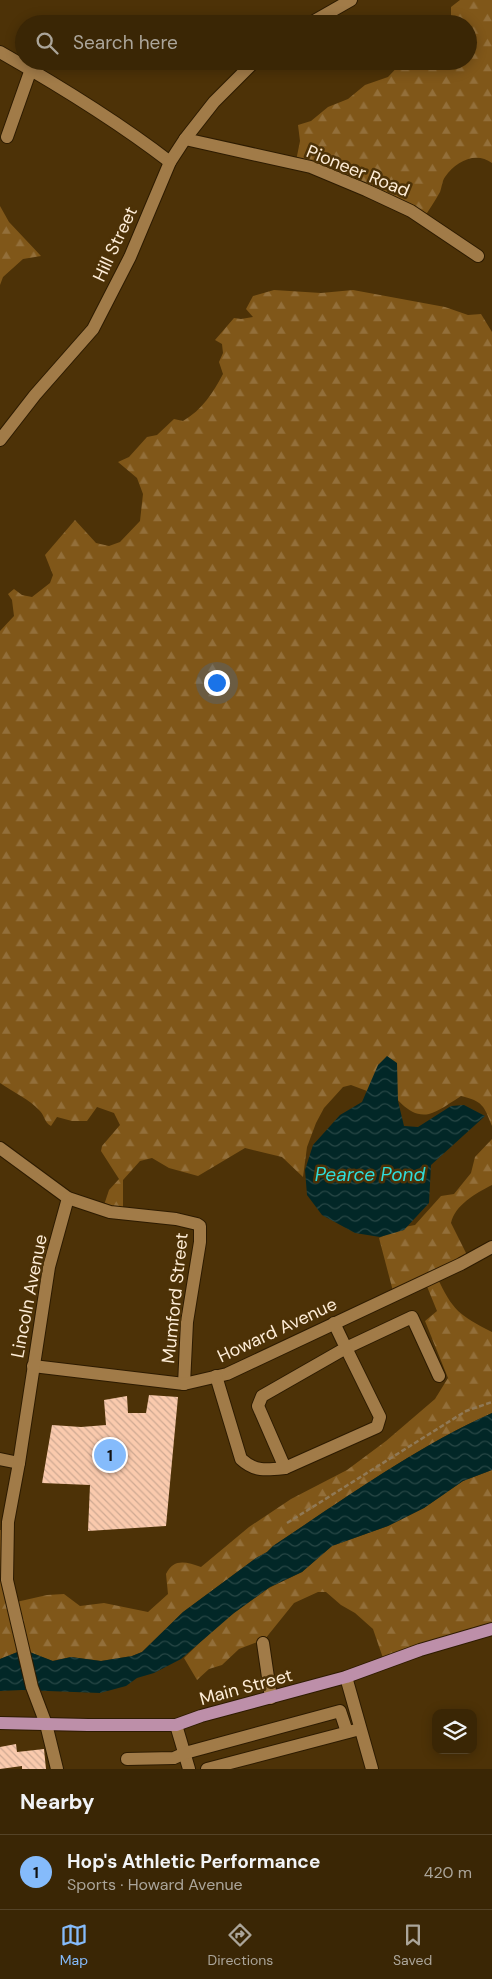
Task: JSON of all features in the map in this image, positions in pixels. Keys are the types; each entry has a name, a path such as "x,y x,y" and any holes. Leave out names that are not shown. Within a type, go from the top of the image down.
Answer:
{"main road":[{"name":"Main Street","path":"0,1723 176,1725 201,1716 346,1677 420,1650 492,1629"}],"street":[{"path":"325,15 351,0"},
{"path":"0,52 15,60"},
{"path":"7,137 30,70"},
{"path":"32,70 138,137 170,162"},
{"name":"Hill Street","path":"0,440 35,395 93,329 130,257 170,162 185,138 214,102 246,70"},
{"name":"Pioneer Road","path":"185,138 311,167 411,211 478,256"},
{"name":"Mumford Street","path":"0,1148 68,1198 110,1212 176,1219 200,1226 200,1242 187,1322 184,1384"},
{"name":"Lincoln Avenue","path":"57,1769 46,1724 32,1687 7,1580 8,1522 49,1267 68,1198"},
{"name":"Howard Avenue","path":"33,1366 184,1384 227,1374 492,1247"},
{"path":"285,1468 258,1406 262,1396 346,1348 412,1318 439,1376"},
{"path":"216,1376 241,1459 250,1468 270,1470 285,1468 377,1427 380,1417 334,1323"},
{"path":"0,1459 19,1463"},
{"path":"263,1643 271,1698"},
{"path":"346,1677 354,1731"},
{"path":"127,1759 174,1758 185,1753 340,1711 354,1731 372,1769"},
{"path":"176,1725 189,1769"},
{"path":"206,1769 354,1731"}],"path":[{"path":"287,1523 466,1411 492,1402"}],"green space":[{"path":"460,0 492,0 492,163 479,158 473,158 460,162 455,166 444,179 440,192 423,219 296,161 300,141 298,125 311,121 328,107 348,99 365,85 388,77 395,70 477,70 477,15 451,15 451,7"},
{"path":"0,206 9,222 41,256 23,259 3,277 0,285"},
{"path":"274,290 321,293 353,290 445,307 468,315 481,314 492,332 492,1126 482,1105 468,1098 461,1096 437,1111 422,1114 416,1113 404,1106 386,1086 367,1091 351,1085 343,1087 324,1108 316,1123 307,1147 303,1177 282,1157 245,1148 198,1176 169,1168 152,1158 140,1161 123,1180 123,1213 102,1211 109,1190 119,1179 101,1151 102,1146 120,1125 114,1113 97,1107 87,1121 72,1121 57,1117 51,1126 36,1107 0,1083 0,631 14,616 12,600 8,594 14,589 22,595 32,597 50,583 53,575 45,555 75,520 96,543 109,546 120,542 140,521 143,494 137,478 118,462 129,457 147,437 157,435 174,419 183,421 190,417 201,406 223,374 219,362 223,353 222,344 215,340 234,318 253,317 246,309 253,296"},
{"path":"492,1139 492,1185 462,1205 451,1223 469,1259 437,1277 448,1298 458,1311 492,1332 492,1413 407,1458 273,1546 183,1612 142,1652 132,1656 101,1661 71,1657 52,1661 27,1651 20,1651 0,1659 0,1530 7,1530 12,1603 47,1595 64,1594 80,1606 104,1603 148,1612 168,1594 166,1574 173,1565 185,1563 201,1567 249,1527 291,1499 347,1470 386,1441 435,1399 448,1378 425,1321 437,1311 426,1284 394,1295 379,1238 399,1228 415,1225 441,1196 454,1194 471,1173 475,1157"},
{"path":"492,1470 492,1630 384,1661 373,1629 326,1592 318,1592 294,1603 265,1639 239,1649 222,1665 209,1669 197,1680 184,1658 220,1623 269,1588 302,1572 332,1546 388,1526 424,1508 463,1481"}],"water":[{"name":"Pearce Pond","path":"387,1056 397,1063 398,1101 404,1126 418,1127 451,1106 464,1105 485,1116 431,1165 429,1203 404,1230 380,1237 355,1233 322,1215 307,1195 305,1170 313,1145 340,1115 362,1102 378,1065"},
{"path":"492,1413 492,1470 463,1481 424,1508 388,1526 332,1546 302,1572 270,1587 234,1613 181,1659 154,1673 137,1678 126,1686 100,1693 0,1691 0,1659 20,1651 27,1651 53,1661 71,1657 101,1661 132,1656 142,1652 183,1612 273,1546 407,1458"}],"building":[{"path":"149,1395 178,1397 166,1526 88,1531 90,1485 42,1483 52,1425 81,1427 106,1425 104,1400 127,1396 128,1413 146,1413"},
{"path":"16,1744 17,1752 44,1749 46,1769 22,1769 22,1766 0,1769 0,1747"}],"place":[{"name":"Hop's Athletic Performance","path":"110,1455"}]}
